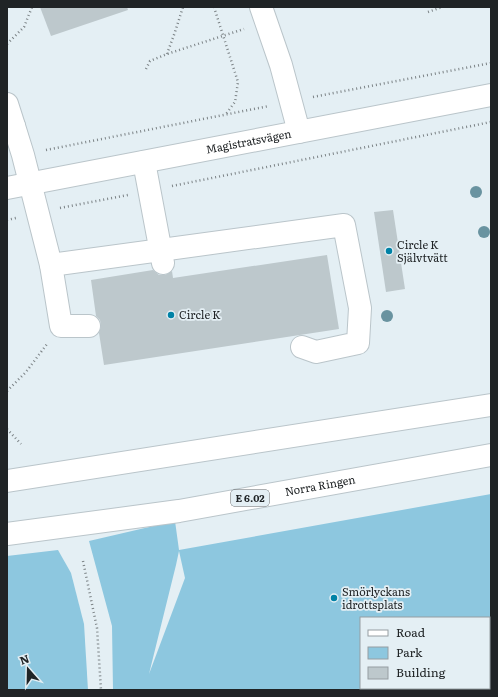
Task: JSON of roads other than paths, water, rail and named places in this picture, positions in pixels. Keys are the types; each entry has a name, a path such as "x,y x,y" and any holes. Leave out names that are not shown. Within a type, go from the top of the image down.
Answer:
{"main road":[{"path":"261,7 292,101 299,132"},
{"name":"Magistratsvägen","path":"7,188 491,95"},
{"path":"7,104 11,127 23,155 51,265 61,326 89,326"},
{"path":"144,162 162,257"},
{"path":"51,265 162,257 344,225 360,308 358,343 316,352 302,347"},
{"path":"7,481 491,405"},
{"name":"Norra Ringen","path":"7,534 179,511 491,455"}],"place":[{"name":"Circle K Självtvätt","path":"389,251"},
{"name":"Circle K","path":"171,315"},
{"name":"Smörlyckans idrottsplats","path":"334,598"}]}
